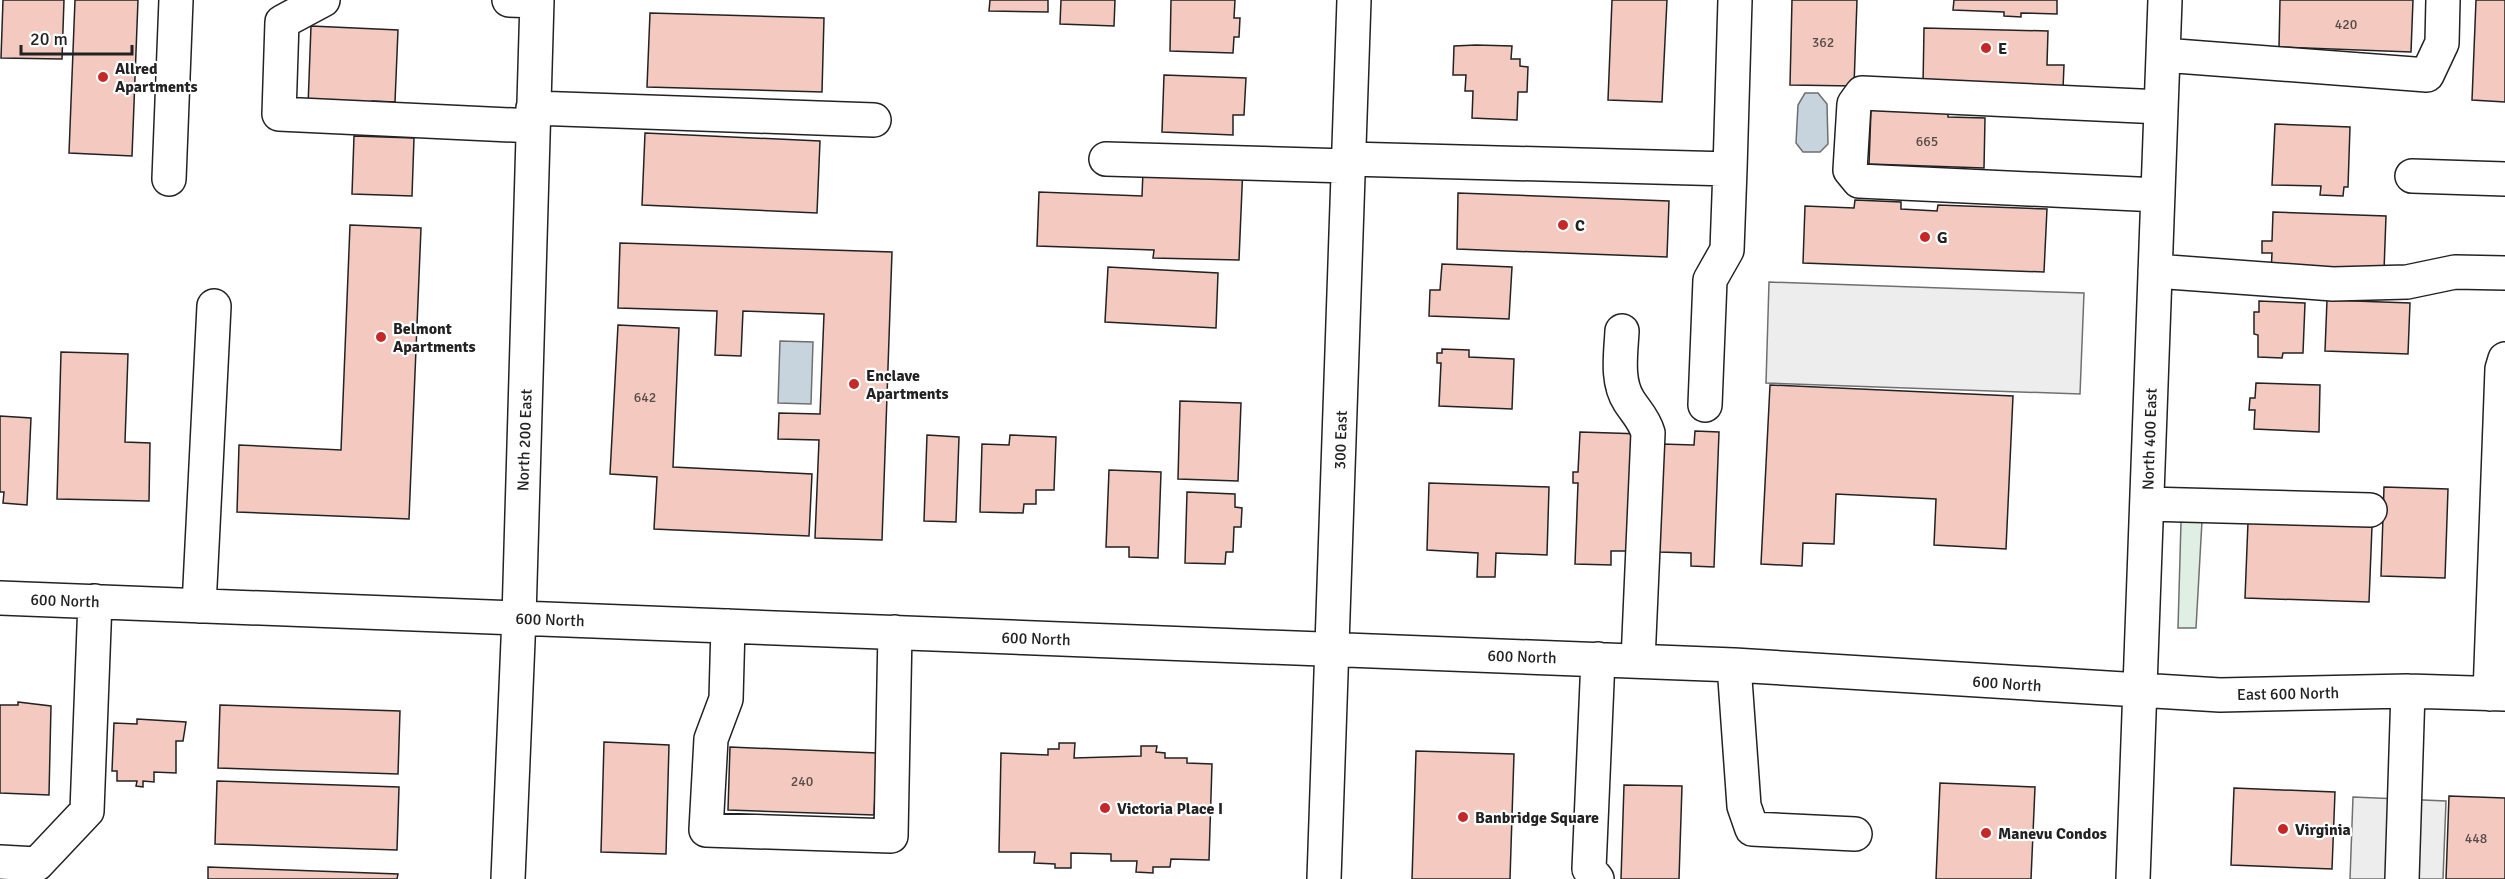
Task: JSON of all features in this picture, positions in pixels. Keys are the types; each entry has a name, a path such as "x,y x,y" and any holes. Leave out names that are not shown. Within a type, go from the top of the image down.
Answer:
{"street":[{"path":"168,179 176,0"},
{"path":"323,0 282,22 279,114 874,120"},
{"path":"508,0 537,0"},
{"name":"North 200 East","path":"508,879 519,617 537,0"},
{"name":"300 East","path":"1324,879 1354,0"},
{"path":"1705,405 1710,280 1727,250 1735,0"},
{"name":"North 400 East","path":"2133,879 2165,0"},
{"path":"2163,55 2427,75 2442,43 2443,0"},
{"path":"2158,195 1859,181 1850,170 1854,104 1862,93 2161,107"},
{"path":"1137,140 1349,158"},
{"path":"1106,159 1349,158 1730,169"},
{"path":"2412,176 2505,179"},
{"path":"2155,271 2333,284 2407,282 2455,272 2505,273"},
{"path":"200,606 214,306"},
{"path":"1622,331 1620,373 1624,390 1628,401 1645,422 1648,433 1638,661"},
{"path":"2497,694 2502,369 2505,359"},
{"path":"2147,504 2370,510"},
{"name":"600 North","path":"0,598 1598,659 1734,665 2072,687"},
{"path":"0,862 37,871 87,811 95,601"},
{"path":"728,626 726,699 711,739 706,830 891,836 895,632"},
{"path":"1597,879 1589,869 1598,659"},
{"path":"1734,665 1744,806 1752,829 1855,834"},
{"name":"East 600 North","path":"2072,687 2220,695 2408,691 2497,694"},
{"path":"2402,879 2408,691"}],"green space":[{"path":"2202,521 2196,628 2178,628 2181,522"}],"shaded area":[{"path":"1805,93 1818,93 1827,104 1828,144 1820,152 1803,152 1796,143 1798,105"},
{"path":"1769,282 2084,293 2080,394 1766,383"},
{"path":"780,341 813,342 811,404 778,403"},
{"path":"2353,797 2446,801 2443,879 2350,879"}],"building":[{"path":"3,0 64,0 62,59 1,58"},
{"name":"Allred Apartments","path":"75,0 138,0 132,156 69,153"},
{"path":"990,0 1048,0 1048,12 989,11"},
{"path":"1061,0 1115,0 1114,26 1060,24"},
{"path":"1171,0 1235,0 1234,18 1240,18 1239,37 1234,37 1233,53 1170,51"},
{"path":"1612,0 1667,0 1662,102 1608,100"},
{"path":"1792,0 1857,0 1854,86 1790,85"},
{"path":"1954,0 2057,0 2057,14 2021,13 2021,17 2004,16 2004,12 1953,10"},
{"path":"2280,0 2413,0 2411,52 2279,47"},
{"path":"2476,0 2505,0 2505,102 2472,100"},
{"path":"650,13 824,18 822,92 647,87"},
{"path":"311,26 398,30 395,102 372,101 371,109 308,106"},
{"name":"E","path":"1924,28 2048,31 2047,65 2064,65 2063,89 1923,85"},
{"path":"1454,46 1512,46 1511,59 1520,59 1520,66 1528,67 1527,92 1518,92 1517,120 1472,118 1473,91 1465,91 1466,75 1453,75"},
{"path":"1164,75 1246,78 1244,115 1233,115 1233,135 1162,132"},
{"path":"1871,110 1948,113 1948,117 1985,118 1984,168 1869,164"},
{"path":"2275,124 2350,127 2348,187 2344,187 2343,196 2320,195 2321,186 2272,185"},
{"path":"645,133 820,141 817,213 642,205"},
{"path":"354,136 414,138 412,196 352,194"},
{"path":"1243,165 1239,260 1153,258 1154,250 1037,246 1039,192 1142,196 1143,171"},
{"name":"C","path":"1458,193 1669,201 1667,257 1457,249"},
{"name":"G","path":"1855,200 1901,202 1901,209 1937,211 1938,205 2047,209 2044,272 1803,263 1805,206 1854,208"},
{"path":"2273,212 2386,216 2384,271 2271,273 2272,253 2262,253 2262,241 2272,241"},
{"name":"Belmont Apartments","path":"350,225 421,228 409,519 237,512 239,445 341,450"},
{"name":"Enclave Apartments","path":"620,243 892,252 882,540 815,538 819,440 778,439 779,413 820,414 824,314 743,311 741,356 715,355 717,311 618,308"},
{"path":"1442,264 1512,267 1509,319 1429,316 1430,290 1440,290"},
{"path":"1108,267 1218,273 1216,328 1105,322"},
{"path":"2327,300 2410,303 2408,354 2325,351"},
{"path":"2259,301 2305,303 2303,353 2283,353 2282,358 2258,357 2258,335 2254,334 2254,312 2259,312"},
{"path":"618,325 679,328 673,467 812,474 809,536 654,529 657,477 610,474"},
{"path":"1442,349 1469,350 1469,357 1514,359 1512,409 1439,406 1441,363 1437,363 1437,353 1442,353"},
{"path":"61,352 128,354 125,442 150,443 149,501 57,499"},
{"path":"2256,383 2320,385 2319,432 2254,429 2255,410 2249,410 2250,398 2255,398"},
{"path":"1770,385 2013,396 2006,549 1934,545 1936,499 1836,494 1834,544 1803,543 1802,566 1761,564"},
{"path":"1180,401 1241,403 1238,481 1178,479"},
{"path":"0,416 31,418 27,505 3,503 4,492 0,492"},
{"path":"1695,431 1719,432 1714,567 1691,566 1691,553 1659,552 1662,444 1694,445"},
{"path":"1580,432 1642,434 1630,551 1611,551 1611,565 1575,564 1578,483 1573,483 1573,472 1578,472"},
{"path":"927,435 959,437 956,522 924,521"},
{"path":"1010,435 1056,437 1054,490 1036,490 1036,504 1024,504 1023,513 980,512 982,444 1009,445"},
{"path":"1109,470 1161,472 1158,558 1129,557 1129,547 1106,547"},
{"path":"1429,483 1549,487 1547,555 1496,553 1495,577 1477,577 1478,553 1427,550"},
{"path":"2384,487 2448,489 2445,578 2381,576"},
{"path":"1187,492 1235,494 1235,507 1242,508 1241,527 1234,527 1233,552 1226,552 1225,564 1185,563"},
{"path":"2248,522 2372,526 2369,602 2245,598"},
{"path":"18,702 51,706 49,795 0,793 0,705 18,705"},
{"path":"220,705 400,711 398,774 218,768"},
{"path":"137,719 186,722 183,741 176,741 176,773 154,772 154,782 143,781 143,787 136,786 137,781 117,781 117,771 112,771 114,723 137,724"},
{"path":"604,742 669,745 666,854 601,852"},
{"name":"Victoria Place I","path":"1059,743 1075,743 1074,758 1141,756 1141,746 1157,746 1156,752 1165,753 1165,758 1187,758 1187,763 1212,764 1209,860 1171,859 1170,867 1153,867 1153,873 1136,872 1137,861 1111,861 1111,854 1071,853 1071,868 1055,868 1055,864 1034,863 1035,852 999,852 1001,753 1048,755 1048,749 1059,749"},
{"path":"730,747 877,753 874,815 728,810"},
{"name":"Banbridge Square","path":"1416,751 1514,754 1510,879 1412,879"},
{"path":"217,781 399,787 397,850 215,844"},
{"name":"Manevu Condos","path":"1940,783 2035,787 2031,879 1936,879"},
{"path":"1624,785 1682,786 1679,879 1621,879"},
{"name":"Virginia","path":"2234,788 2335,792 2332,869 2231,865"},
{"path":"2449,796 2505,798 2505,879 2446,879"},
{"path":"208,867 398,874 397,879 208,879"}],"place":[{"name":"E","path":"1986,48"},
{"name":"Allred Apartments","path":"103,77"},
{"name":"C","path":"1563,225"},
{"name":"G","path":"1925,237"},
{"name":"Belmont Apartments","path":"381,337"},
{"name":"Enclave Apartments","path":"854,384"},
{"name":"Victoria Place I","path":"1105,808"},
{"name":"Banbridge Square","path":"1463,817"},
{"name":"Virginia","path":"2283,829"},
{"name":"Manevu Condos","path":"1986,833"}]}
